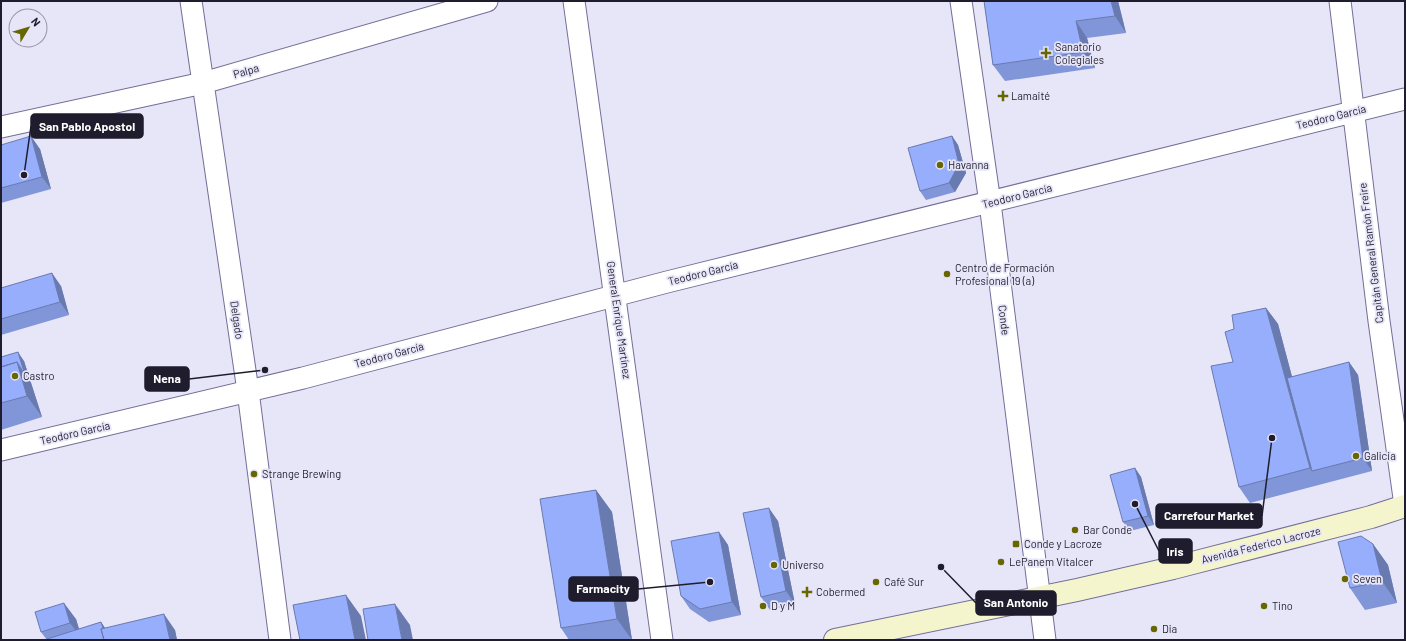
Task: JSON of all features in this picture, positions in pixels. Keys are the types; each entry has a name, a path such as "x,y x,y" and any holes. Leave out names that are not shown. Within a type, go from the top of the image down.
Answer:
{"main road":[{"name":"Avenida Federico Lacroze","path":"835,640 1173,568 1371,517 1405,505"}],"street":[{"name":"Delgado","path":"191,1 248,391 280,640"},
{"name":"Palpa","path":"1,127 203,83 487,1"},
{"name":"General Enrique Martínez","path":"574,1 616,295 662,640"},
{"name":"Conde","path":"961,1 990,203 1045,640"},
{"name":"Capitán General Ramón Freire","path":"1340,1 1379,321 1405,505"},
{"name":"Teodoro García","path":"1,450 304,378 616,295 1405,99"}],"building":[{"name":"Sanatorio Colegiales","path":"984,1 1111,1 1115,16 1076,21 1083,52 993,65"},
{"path":"31,136 42,177 1,188 1,145"},
{"name":"Havanna","path":"952,136 959,164 949,183 920,191 908,148"},
{"path":"52,273 60,302 1,319 1,288"},
{"path":"1266,308 1310,468 1239,487 1211,366 1233,362 1225,332 1234,329 1232,315"},
{"path":"18,352 25,375 17,362 1,367 1,357"},
{"name":"Castro","path":"17,362 27,396 1,403 1,367"},
{"path":"1349,362 1363,458 1312,471 1287,378"},
{"path":"1135,468 1148,516 1123,522 1110,475"},
{"path":"596,490 617,619 561,628 540,499"},
{"name":"Universo","path":"769,508 786,591 761,597 743,513"},
{"path":"719,532 732,602 700,609 681,596 671,541"},
{"path":"1361,536 1373,544 1382,581 1350,588 1338,542"},
{"path":"346,595 355,640 300,640 293,605"},
{"path":"64,603 70,623 41,632 35,612"},
{"path":"395,604 402,640 368,640 363,609"},
{"path":"164,614 170,640 104,640 101,629"},
{"path":"101,622 104,640 47,640 47,639"}],"place":[{"name":"Sanatorio Colegiales","path":"1046,53"},
{"name":"Lamaité","path":"1003,96"},
{"name":"Havanna","path":"940,165"},
{"name":"San Pablo Apostol","path":"24,175"},
{"name":"Centro de Formación Profesional 19 (a)","path":"947,274"},
{"name":"Nena","path":"265,370"},
{"name":"Castro","path":"15,376"},
{"name":"Carrefour Market","path":"1272,438"},
{"name":"Galicia","path":"1356,456"},
{"name":"Strange Brewing","path":"254,474"},
{"name":"Iris","path":"1135,504"},
{"name":"Bar Conde","path":"1075,530"},
{"name":"Conde y Lacroze","path":"1016,544"},
{"name":"LePanem Vitalcer","path":"1001,562"},
{"name":"Universo","path":"774,565"},
{"name":"San Antonio","path":"941,567"},
{"name":"Seven","path":"1345,579"},
{"name":"Farmacity","path":"710,582"},
{"name":"Café Sur","path":"876,582"},
{"name":"Cobermed","path":"807,592"},
{"name":"D y M","path":"763,606"},
{"name":"Tino","path":"1264,606"},
{"name":"Dia","path":"1154,629"}]}
